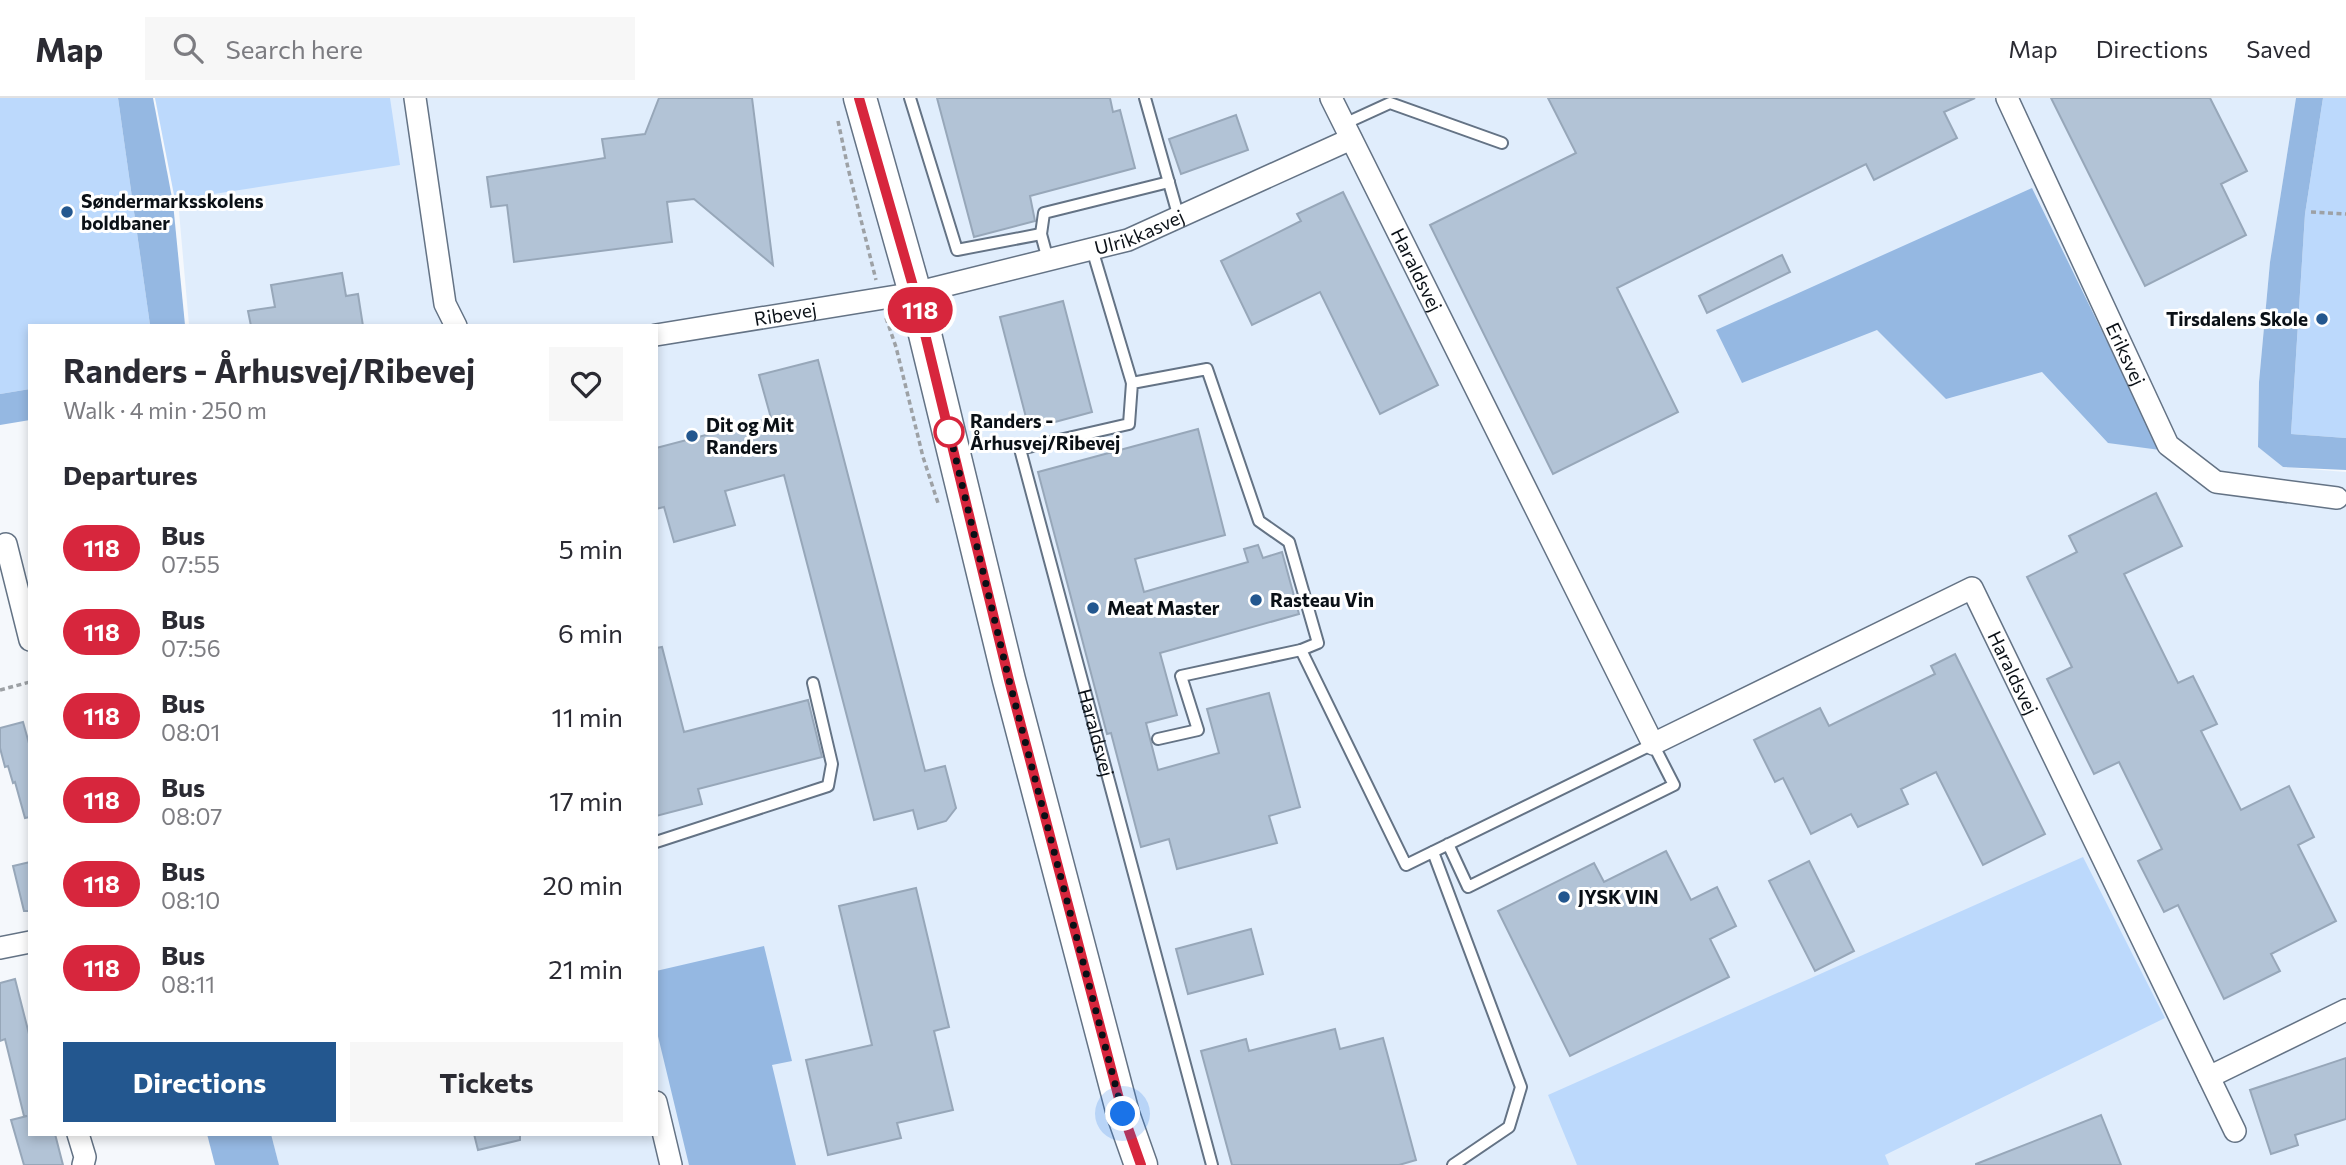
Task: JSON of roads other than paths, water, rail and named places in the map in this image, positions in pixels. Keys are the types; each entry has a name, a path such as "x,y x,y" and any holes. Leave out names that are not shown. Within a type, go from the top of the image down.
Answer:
{"main road":[{"path":"848,104 915,293 1013,694 1123,1114 1141,1165"},
{"path":"1123,1114 1131,1165"}],"street":[{"path":"415,98 445,304 455,324"},
{"name":"Haraldsvej","path":"1331,98 1653,744 1972,588 2235,1131"},
{"name":"Eriksvej","path":"2007,98 2168,445 2216,482 2337,498"},
{"name":"Ulrikkasvej","path":"915,293 1128,240 1179,218 1347,132"},
{"name":"Ribevej","path":"658,335 915,293"},
{"path":"6,544 28,632"},
{"path":"0,948 28,942"},
{"path":"2209,1077 2346,1010"},
{"path":"658,1110 671,1165"},
{"path":"79,1136 85,1157 83,1165"}],"lane":[{"path":"910,98 957,250 1041,234"},
{"path":"1145,98 1179,218"},
{"path":"1347,132 1389,100 1502,143"},
{"path":"1048,260 1041,234 1044,213 1169,182"},
{"name":"Haraldsvej","path":"1092,249 1132,383 1129,424 1020,449 1212,1165"},
{"path":"1132,383 1207,369 1259,521 1289,542 1318,643 1301,650 1181,676 1198,730 1158,739"},
{"name":"Haraldsvej","path":"1301,650 1406,865 1448,844 1653,744 1674,785 1468,887 1448,844"},
{"path":"658,841 828,786 832,764 813,683"},
{"path":"1433,852 1521,1087 1509,1127 1453,1165"}],"place":[{"name":"Søndermarksskolens boldbaner","path":"67,212"},
{"name":"Tirsdalens Skole","path":"2322,319"},
{"name":"Randers - Århusvej/Ribevej","path":"949,432"},
{"name":"Dit og Mit Randers","path":"692,436"},
{"name":"Rasteau Vin","path":"1256,600"},
{"name":"Meat Master","path":"1093,608"},
{"name":"JYSK VIN","path":"1564,897"}]}
